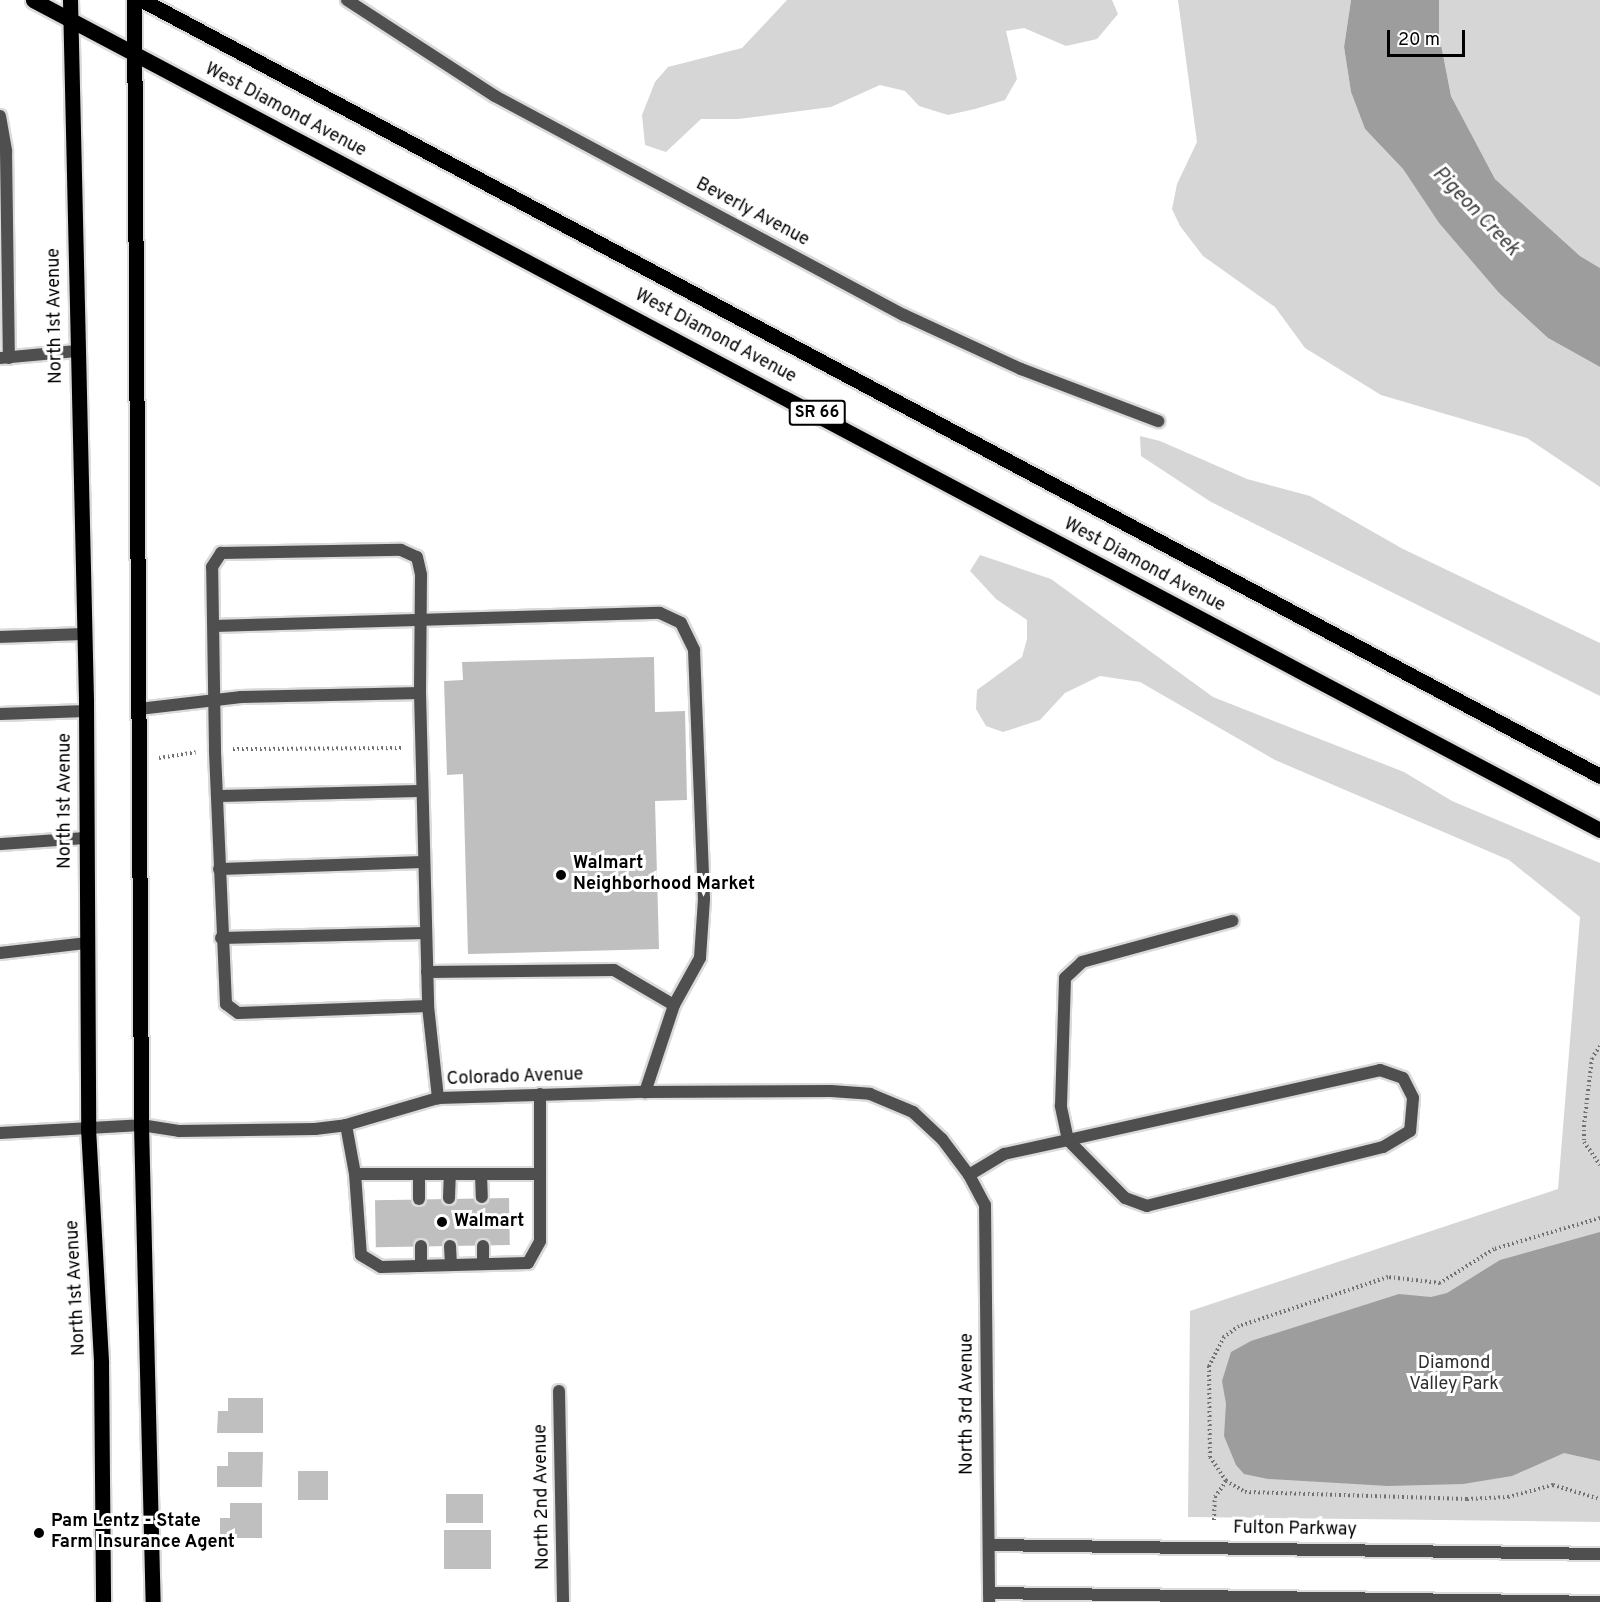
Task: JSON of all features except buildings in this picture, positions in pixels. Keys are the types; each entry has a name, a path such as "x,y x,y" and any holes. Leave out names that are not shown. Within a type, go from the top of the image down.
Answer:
{"main road":[{"name":"West Diamond Avenue","path":"33,0 1600,830"},
{"name":"North 1st Avenue","path":"70,0 76,351 86,711 88,1128 101,1363 104,1602"},
{"path":"134,0 141,1125 153,1602"},
{"name":"West Diamond Avenue","path":"142,0 1600,776"}],"street":[{"name":"Beverly Avenue","path":"347,0 495,96 904,315 1021,369 1158,421"},
{"path":"0,116 6,151 5,358 76,351"},
{"path":"428,1006 238,1013 226,1004 221,938 212,567 221,553 401,550 417,557 421,575 420,693 428,1006 438,1098"},
{"path":"214,626 660,613 681,623 694,650 704,899 700,958 674,1005 645,1092"},
{"path":"0,637 84,634"},
{"path":"139,709 214,700 420,693"},
{"path":"0,714 86,711"},
{"path":"217,796 422,791"},
{"path":"0,844 86,838"},
{"path":"219,869 424,861"},
{"path":"969,1175 1004,1154 1068,1140 1380,1070 1403,1078 1413,1098 1410,1131 1383,1147 1147,1206 1125,1198 1068,1140 1061,1107 1065,978 1082,962 1232,921"},
{"path":"221,938 426,933"},
{"path":"0,953 87,943"},
{"path":"427,972 614,970 674,1005"},
{"name":"Colorado Avenue","path":"0,1133 141,1125 179,1131 346,1125 438,1098 645,1092 870,1094 913,1112 942,1139 969,1175 984,1205"},
{"path":"346,1125 355,1174 361,1255 381,1267 528,1263 540,1241 540,1094"},
{"path":"355,1174 540,1174"},
{"path":"419,1174 419,1199"},
{"path":"449,1198 450,1174"},
{"path":"481,1174 482,1197"},
{"name":"North 3rd Avenue","path":"984,1205 989,1597"},
{"path":"420,1246 421,1266"},
{"path":"450,1246 451,1265"},
{"path":"483,1246 483,1264"},
{"name":"North 2nd Avenue","path":"559,1391 563,1602"},
{"name":"Fulton Parkway","path":"988,1545 1600,1554"},
{"path":"989,1597 1600,1602"}],"path":[{"path":"138,761 215,749 421,749"},
{"path":"1600,1046 1592,1058 1584,1142 1600,1165"},
{"path":"1600,1218 1494,1249 1440,1282 1388,1277 1239,1326 1224,1337 1209,1366 1210,1457 1226,1481 1245,1492 1265,1496 1467,1499 1508,1497 1553,1485 1600,1499"},
{"path":"1214,1520 1215,1497 1226,1481"}],"green space":[{"path":"787,0 1112,0 1118,14 1097,39 1066,46 1024,28 1006,31 1017,79 1005,100 975,109 948,115 919,106 905,91 880,85 831,107 738,119 701,119 666,152 645,145 642,115 655,82 668,67 742,48"},
{"path":"1178,0 1351,0 1344,47 1351,92 1365,129 1403,169 1439,223 1499,293 1548,338 1600,367 1600,487 1527,438 1381,395 1305,348 1275,307 1203,256 1180,226 1172,209 1177,184 1197,142"},
{"path":"1439,0 1600,0 1600,268 1580,256 1495,179 1451,96 1439,34"},
{"path":"1140,436 1160,441 1247,479 1310,496 1403,549 1600,643 1600,696 1211,502 1141,456"},
{"name":"Diamond Valley Park","path":"980,555 1051,579 1213,697 1404,772 1452,801 1600,863 1600,1522 1188,1517 1190,1311 1558,1189 1580,917 1509,860 1275,760 1140,682 1100,676 1065,693 1040,720 1003,732 986,726 976,709 977,690 1022,657 1027,639 1027,620 996,599 970,571"}],"water":[{"name":"Pigeon Creek","path":"1351,0 1439,0 1439,34 1451,96 1495,179 1580,256 1600,268 1600,367 1548,338 1499,293 1439,223 1403,169 1365,129 1351,92 1344,47"},
{"path":"1600,1232 1600,1461 1564,1453 1512,1476 1463,1484 1388,1486 1268,1479 1244,1474 1236,1465 1224,1436 1226,1404 1222,1381 1231,1352 1251,1341 1399,1294 1431,1297 1447,1293 1500,1260"}],"place":[{"name":"Walmart Neighborhood Market","path":"561,875"},
{"name":"Walmart","path":"442,1222"},
{"name":"Pam Lentz - State Farm Insurance Agent","path":"39,1533"}]}
